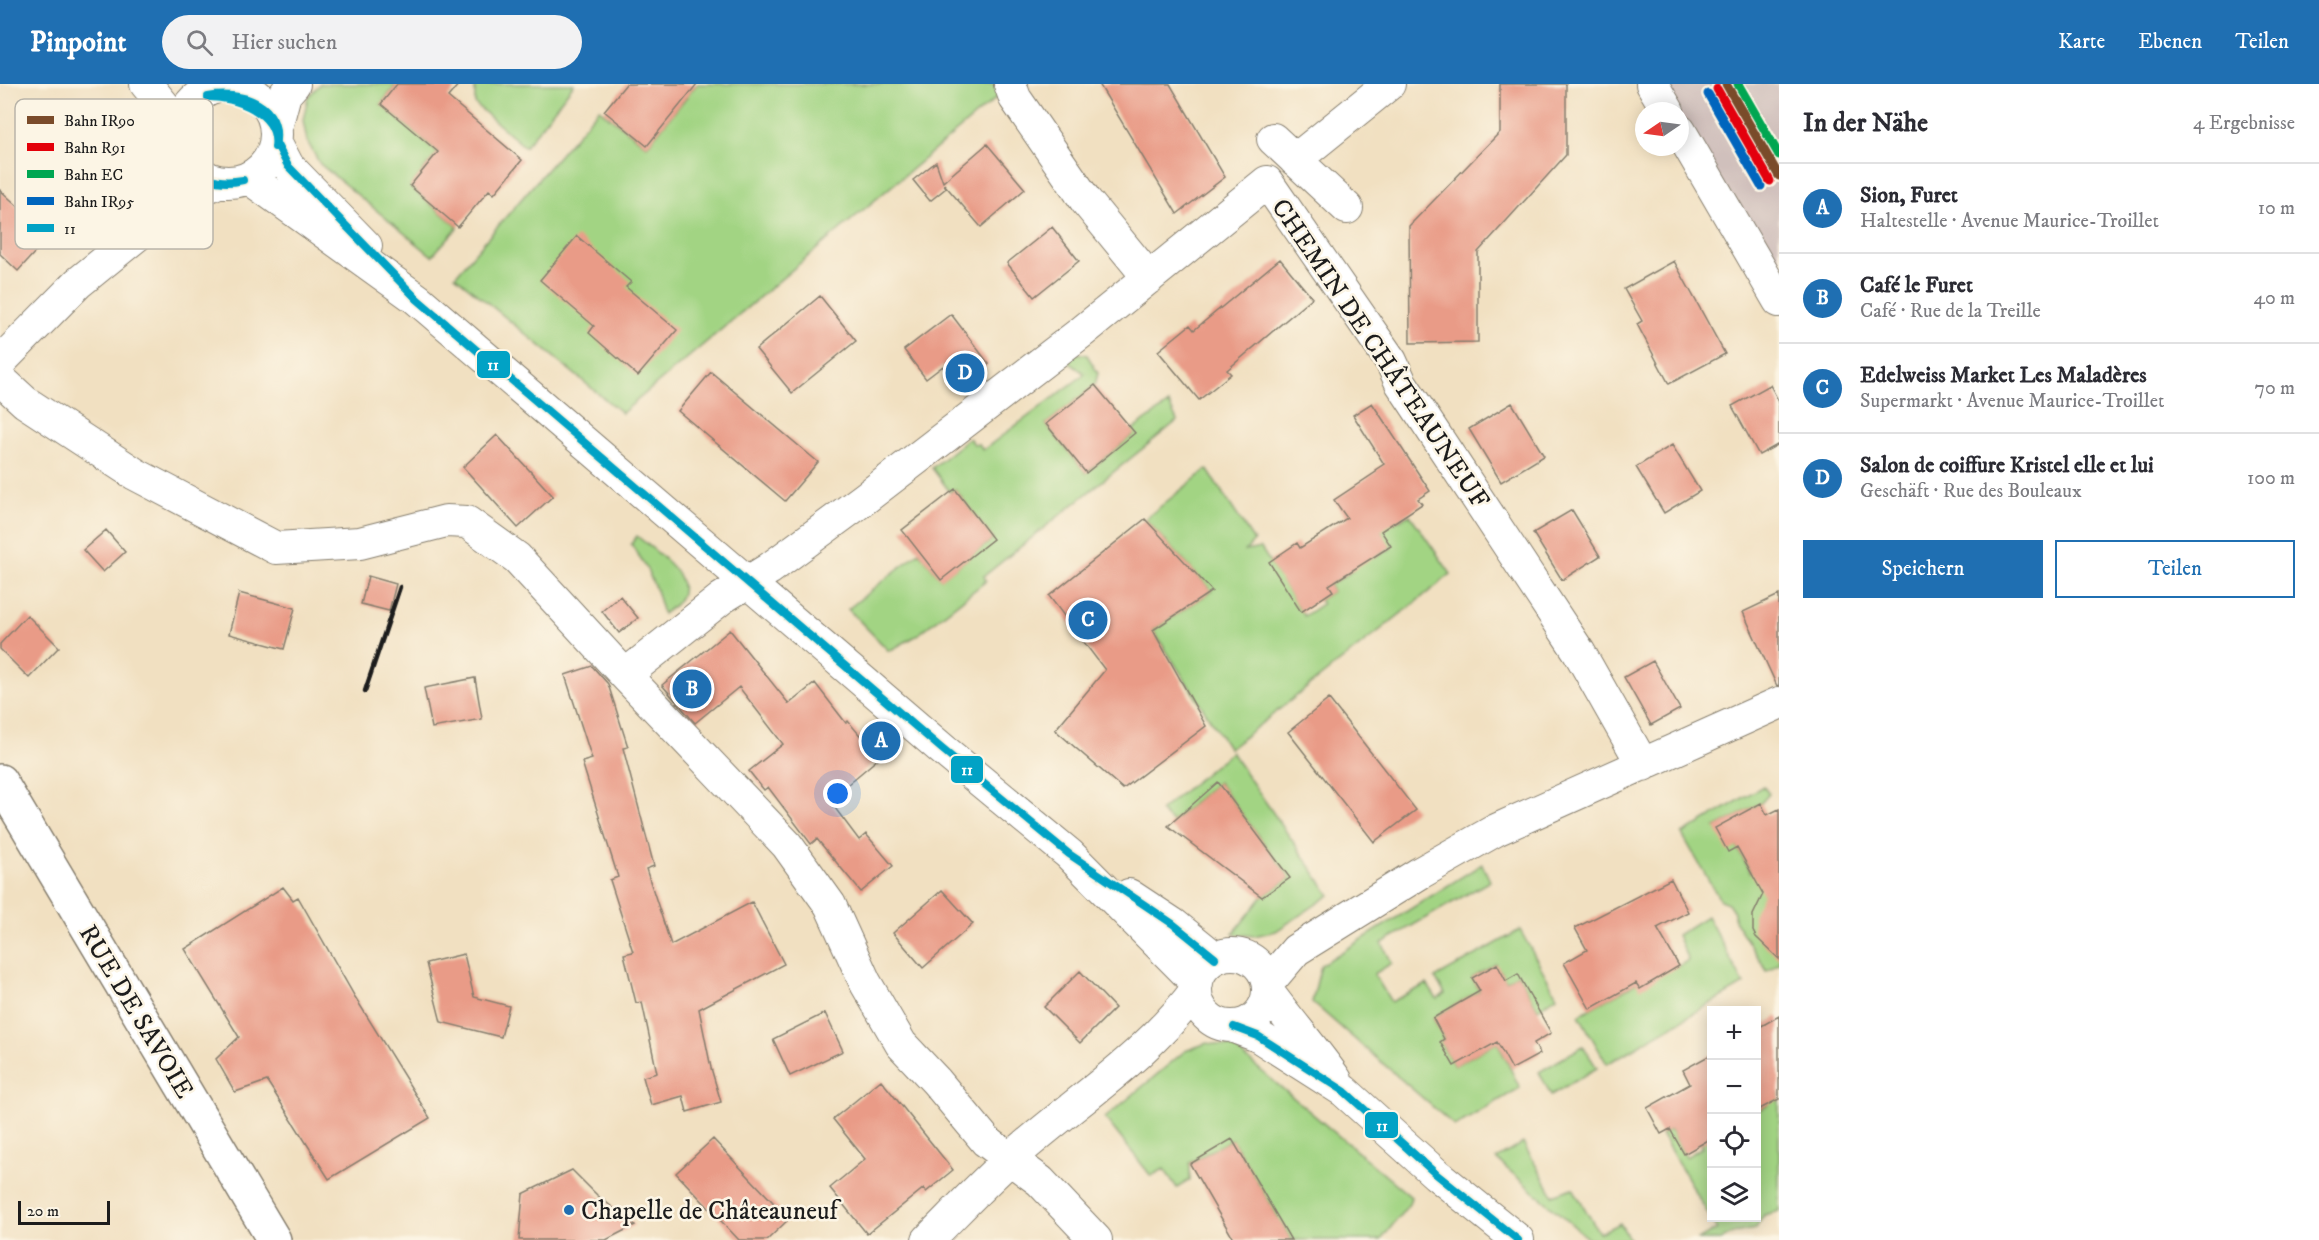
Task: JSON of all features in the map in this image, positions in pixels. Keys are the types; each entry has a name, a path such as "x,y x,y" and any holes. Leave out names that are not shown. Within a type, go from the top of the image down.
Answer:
{"main road":[{"name":"RUE DE SAVOIE","path":"0,781 274,1240"}],"street":[{"path":"146,84 157,99"},
{"path":"213,186 261,170 270,158 285,94 294,84"},
{"path":"625,675 722,598 801,546 873,492 1149,278 1086,201 1015,98 1010,84"},
{"name":"CHEMIN DE CHÂTEAUNEUF","path":"1347,208 1284,150 1389,84"},
{"path":"1652,84 1663,102"},
{"path":"193,99 221,86 251,92 263,101 272,114 276,136 288,166 417,299 942,749 1069,854 1173,924 1215,958"},
{"path":"1689,146 1779,301"},
{"path":"213,178 233,180 417,299"},
{"name":"CHEMIN DE CHÂTEAUNEUF","path":"1149,278 1268,182 1392,361 1401,383 1579,652 1643,765"},
{"path":"0,362 78,283 105,249"},
{"path":"78,283 120,249"},
{"path":"0,379 25,402 135,474 276,548 360,543 447,520 467,522 517,558 787,845 830,906 865,982 901,1044 936,1081 986,1141 1040,1181 1096,1240"},
{"path":"1155,1037 1225,1025 1243,1025 1259,1015 1267,1000 1268,987 1296,950 1420,873 1496,830 1779,703"},
{"path":"1069,854 1196,986 1199,1005 1203,1012 1225,1025 1258,1036 1344,1091 1436,1174 1518,1240"},
{"path":"928,1240 1010,1160 1155,1037 1180,1011 1196,986 1202,969 1215,958 1231,954 1248,957 1296,950"},
{"path":"1248,957 1261,968 1268,987 1284,1014 1313,1047 1344,1091"}],"shaded area":[{"path":"1652,84 1779,84 1779,301 1689,147 1689,102 1663,102"}],"green space":[{"path":"320,84 397,84 381,104 438,152 410,187 458,227 432,256 320,164 307,141 303,120 308,97"},
{"path":"475,84 574,84 525,147 475,104"},
{"path":"697,84 996,84 1001,94 622,413 455,276 599,109 647,146"},
{"path":"1078,353 1087,355 1098,373 1095,385 1046,424 1086,473 1134,434 1132,430 1169,404 1177,421 984,576 986,581 916,636 889,651 848,609 919,552 941,579 993,539 955,489 950,492 932,468 969,438 974,444 979,444 983,450 1085,374 1066,360"},
{"path":"1207,469 1254,541 1245,551 1261,548 1304,616 1322,604 1319,600 1333,591 1329,585 1348,574 1372,553 1375,558 1391,548 1377,525 1388,517 1393,523 1410,515 1451,574 1229,749 1153,630 1212,591 1145,519"},
{"path":"637,536 671,565 682,584 682,593 677,602 663,614 646,567 631,544"},
{"path":"1231,752 1330,895 1276,931 1254,936 1233,934 1262,897 1290,878 1218,782 1172,822 1160,811"},
{"path":"1763,786 1769,794 1761,803 1715,828 1737,847 1750,872 1768,862 1779,860 1779,963 1767,971 1734,920 1734,912 1728,903 1720,900 1682,834"},
{"path":"1482,864 1490,881 1382,943 1392,963 1374,974 1391,1002 1427,984 1437,999 1445,994 1435,978 1520,930 1557,996 1538,1009 1518,974 1506,981 1496,964 1472,978 1480,991 1433,1018 1444,1039 1440,1042 1454,1066 1497,1042 1520,1088 1455,1126 1312,1002 1321,965"},
{"path":"1707,916 1744,984 1607,1064 1579,1015 1636,983 1679,966 1688,960 1677,935"},
{"path":"1207,1043 1233,1047 1411,1197 1409,1204 1381,1240 1291,1240 1232,1139 1190,1163 1190,1180 1177,1188 1164,1169 1151,1176 1105,1118 1185,1051"},
{"path":"1583,1046 1597,1068 1551,1095 1539,1072"},
{"path":"1779,1093 1779,1211 1764,1215 1761,1220 1761,1109 1768,1105 1766,1101"},
{"path":"1670,1129 1686,1157 1703,1147 1701,1144 1707,1140 1707,1212 1661,1134"},
{"path":"1523,1143 1553,1195 1573,1188 1599,1233 1620,1223 1630,1240 1590,1240 1496,1159"},
{"path":"1713,1222 1760,1222 1755,1229 1733,1233 1720,1240 1698,1240 1717,1229"}],"building":[{"path":"397,84 459,84 448,97 522,160 494,194 489,190 458,227 410,186 438,152 381,104"},
{"path":"626,84 697,84 647,146 604,111"},
{"path":"1099,84 1170,84 1225,177 1177,214"},
{"path":"1500,84 1566,84 1566,155 1478,252 1478,342 1410,343 1409,226 1500,132"},
{"path":"987,144 1025,189 981,227 944,184 946,188 930,201 913,180 936,162 943,182"},
{"path":"0,190 15,204 15,249 38,249 18,271 0,254"},
{"path":"1052,227 1079,261 1034,297 1007,263"},
{"path":"577,236 631,282 626,287 677,330 638,376 589,333 594,326 540,280"},
{"path":"1280,259 1312,298 1227,370 1231,374 1199,400 1158,351 1190,325 1194,330"},
{"path":"1674,261 1725,354 1669,384 1637,324 1642,321 1624,289"},
{"path":"820,296 856,341 792,393 756,349"},
{"path":"951,314 989,364 958,387 943,366 926,379 904,350"},
{"path":"711,372 818,462 785,501 678,411"},
{"path":"1095,385 1135,433 1086,473 1046,424"},
{"path":"1770,385 1779,402 1779,444 1759,455 1732,406"},
{"path":"1372,403 1430,491 1418,499 1422,504 1381,531 1391,546 1329,585 1333,591 1301,612 1269,562 1297,543 1300,548 1347,518 1334,500 1376,472 1375,470 1384,464 1353,415"},
{"path":"1512,403 1544,456 1501,482 1469,429"},
{"path":"497,435 553,496 518,528 463,467"},
{"path":"1672,445 1700,491 1664,513 1636,467"},
{"path":"955,489 993,539 941,580 902,530"},
{"path":"1572,510 1600,556 1562,580 1533,533"},
{"path":"1145,519 1212,591 1153,630 1206,726 1123,789 1055,730 1105,670 1049,596"},
{"path":"106,530 125,552 103,572 83,550"},
{"path":"368,576 396,584 389,611 361,604"},
{"path":"239,593 295,608 284,649 229,634"},
{"path":"1779,595 1779,685 1777,686 1743,612"},
{"path":"620,596 638,618 619,633 602,611"},
{"path":"27,615 59,647 29,678 0,649 0,644"},
{"path":"730,630 789,704 815,683 846,723 848,721 879,758 829,800 859,840 866,834 893,866 861,892 817,839 811,844 768,787 764,790 749,771 783,744 739,687 695,723 662,685"},
{"path":"1653,661 1680,709 1651,725 1624,677"},
{"path":"592,666 608,684 628,747 623,748 654,866 646,869 671,945 752,902 784,964 699,1009 711,1068 721,1102 687,1112 683,1096 651,1105 643,1077 657,1073 642,1002 636,1003 624,954 633,952 610,880 618,877 582,762 592,759 565,675"},
{"path":"475,678 482,719 432,728 424,688"},
{"path":"1329,699 1416,810 1374,842 1288,732"},
{"path":"1218,782 1290,878 1262,897 1168,826"},
{"path":"1761,803 1767,815 1779,809 1779,959 1756,937 1753,931 1753,915 1763,894 1737,847 1728,852 1715,828"},
{"path":"1671,879 1688,912 1657,928 1679,966 1640,989 1636,983 1590,1009 1564,963 1587,950 1575,928"},
{"path":"283,887 293,900 298,897 355,997 430,1118 329,1179 267,1081 235,1092 216,1059 239,1037 185,949"},
{"path":"942,890 973,924 923,968 893,933"},
{"path":"464,954 474,997 509,1006 501,1037 441,1022 426,963"},
{"path":"1497,964 1506,981 1518,974 1551,1033 1534,1043 1540,1054 1512,1069 1497,1042 1454,1066 1440,1042 1444,1039 1433,1018 1480,991 1472,978"},
{"path":"1080,971 1115,1008 1080,1043 1044,1007"},
{"path":"825,1013 843,1051 790,1076 773,1039"},
{"path":"1779,1016 1779,1099 1761,1108 1761,1060 1761,1026"},
{"path":"1707,1057 1707,1141 1684,1154 1670,1129 1661,1134 1647,1108 1690,1084 1683,1070"},
{"path":"881,1080 953,1170 926,1192 924,1188 867,1234 830,1188 865,1159 833,1119"},
{"path":"713,1139 789,1219 767,1240 739,1240 676,1173"},
{"path":"1232,1139 1291,1240 1234,1240 1190,1164"},
{"name":"Chapelle de Châteauneuf","path":"572,1170 597,1195 635,1225 606,1240 519,1240 523,1194"}],"railway":[{"path":"365,691 400,587"}],"rail line":[{"name":"IR90","path":"1726,84 1779,176"},
{"name":"EC","path":"1738,84 1779,155"},
{"name":"R91","path":"1717,89 1770,181"},
{"name":"IR95","path":"1708,94 1761,186"}],"transit line":[{"name":"11","path":"208,97 234,96 258,104 273,120 276,132 275,147"},
{"name":"11","path":"208,97 219,97 242,103 263,116 275,135 275,147"},
{"name":"11","path":"276,143 288,166 417,299 942,749 1069,854 1173,924 1215,958"},
{"name":"11","path":"213,179 243,180"},
{"name":"11","path":"213,180 230,182 243,180"},
{"name":"11","path":"1234,1027 1258,1036 1344,1091 1436,1174 1518,1240"}],"place":[{"name":"Salon de coiffure Kristel elle et lui","path":"965,373"},
{"name":"Edelweiss Market Les Maladères","path":"1088,620"},
{"name":"Café le Furet","path":"692,689"},
{"name":"Sion, Furet","path":"881,741"},
{"name":"Chapelle de Châteauneuf","path":"569,1210"}]}
